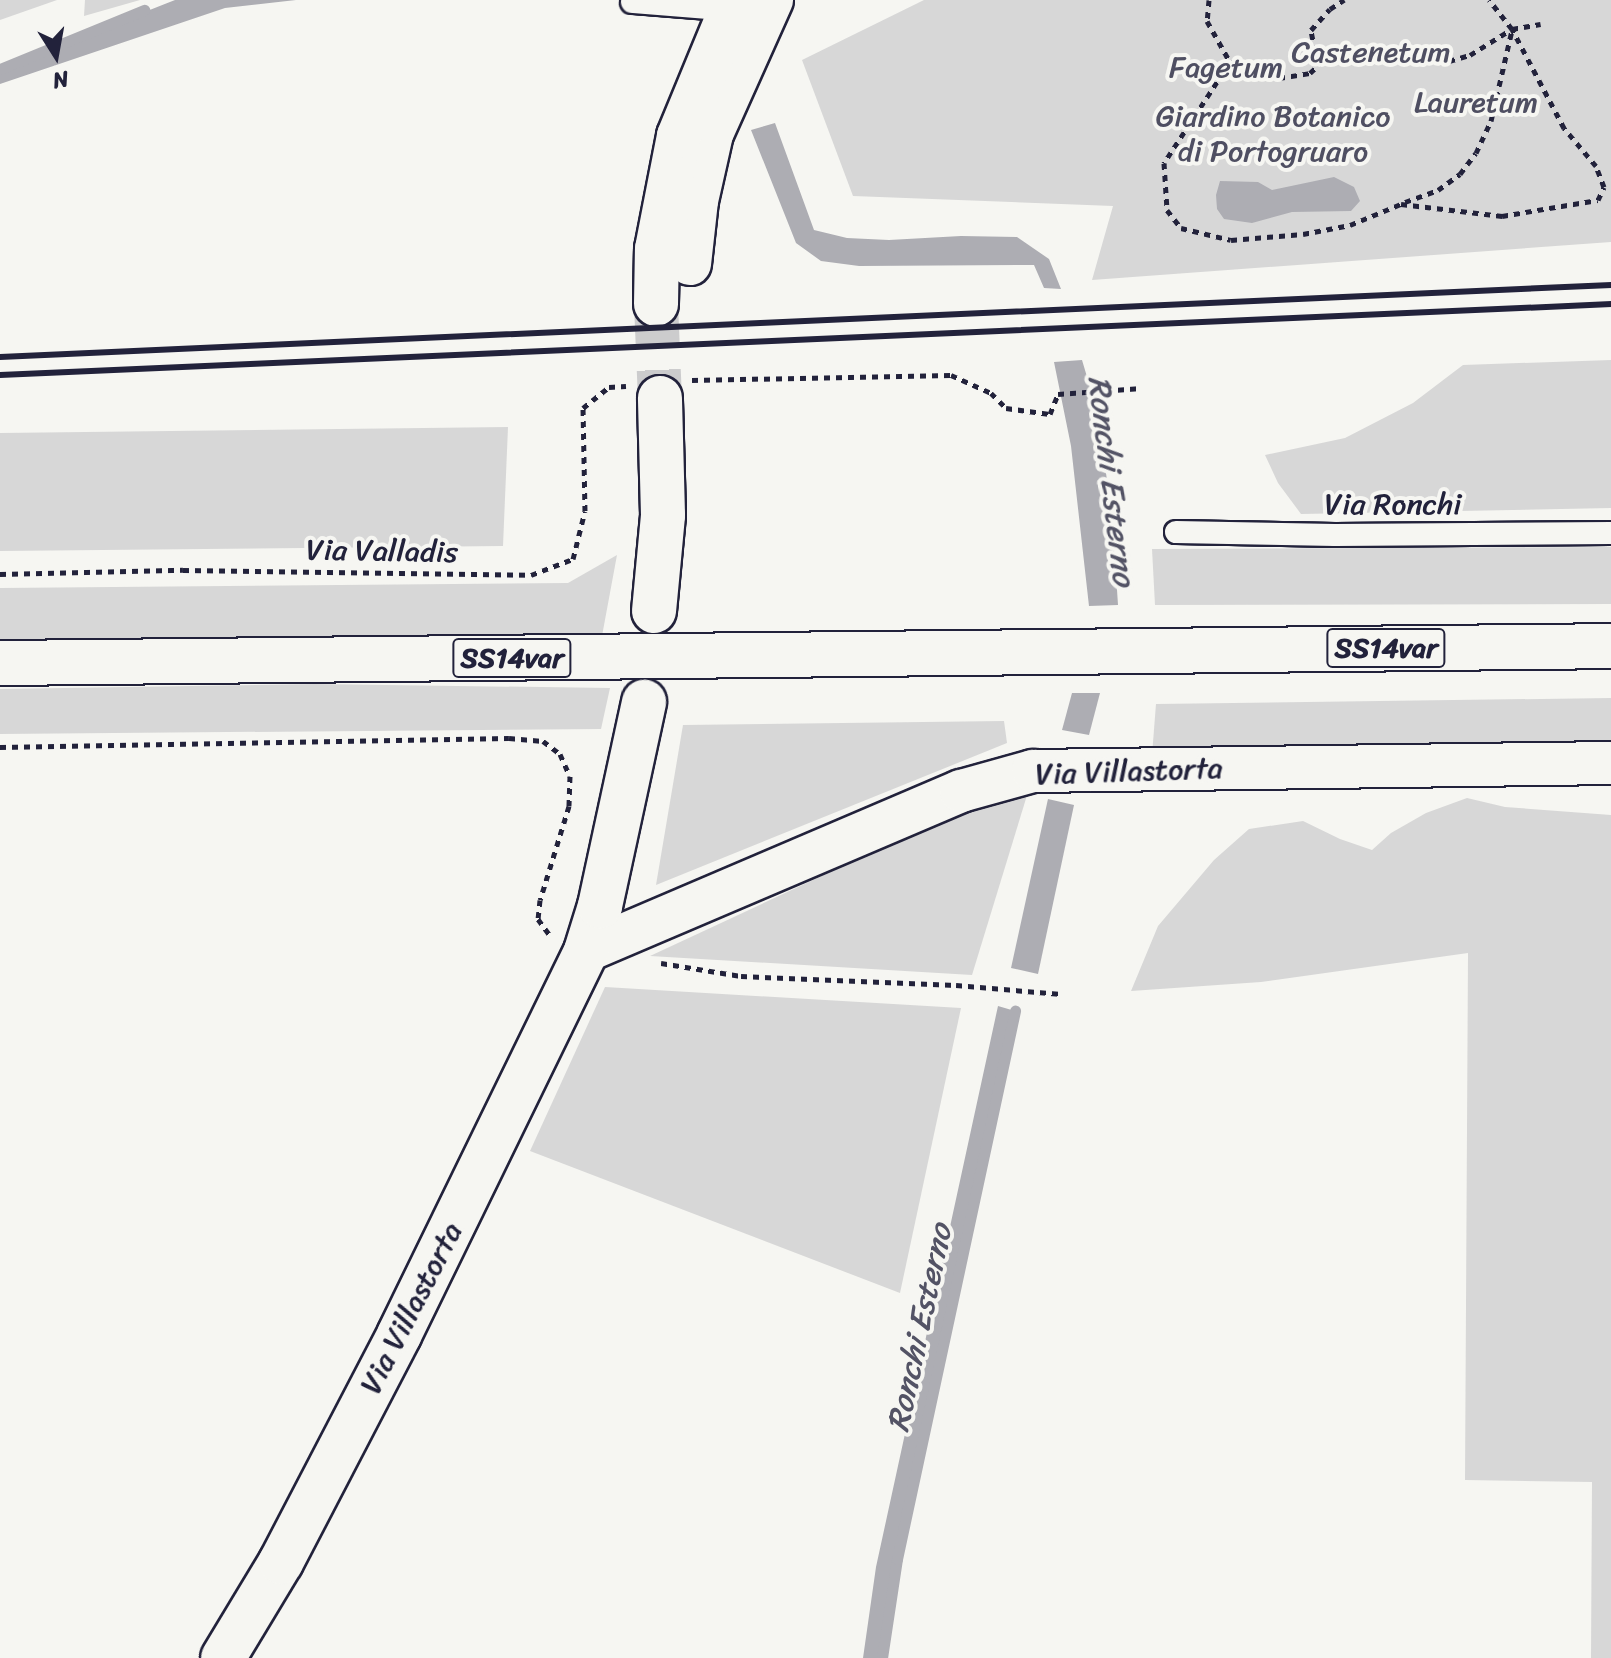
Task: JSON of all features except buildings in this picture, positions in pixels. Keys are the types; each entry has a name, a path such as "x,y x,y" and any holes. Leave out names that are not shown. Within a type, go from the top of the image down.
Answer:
{"main road":[{"path":"656,304 659,236 679,136 746,3"},
{"path":"654,611 663,515 661,388"},
{"name":"SS14var","path":"0,663 1611,646"},
{"name":"Via Villastorta","path":"223,1658 281,1562 399,1335 586,951 600,906 644,702"}],"street":[{"path":"690,264 697,201 746,3"},
{"name":"Via Villastorta","path":"586,951 961,791 1033,771 1611,763"}],"lane":[{"path":"632,2 746,3"},
{"name":"Via Ronchi","path":"1176,532 1335,535 1611,533"}],"path":[{"path":"1209,0 1207,21 1230,62 1279,78 1310,73 1322,62 1358,53 1389,52 1449,61 1470,55 1512,29 1541,24"},
{"path":"1322,62 1315,51 1311,30 1330,9 1344,0"},
{"path":"1401,204 1502,216 1598,200 1604,187 1596,166 1564,128 1512,29 1489,0"},
{"path":"1230,62 1164,163 1167,210 1181,228 1231,240 1303,234 1350,225 1438,190 1460,174 1476,153 1491,121 1512,29"},
{"path":"661,388 951,375 991,393 1006,408 1050,414 1058,394 1093,389 1142,388"},
{"name":"Via Valladis","path":"0,574 183,570 531,575 573,559 585,511 583,408 609,387 661,388"},
{"path":"0,747 509,738 543,741 560,754 570,776 569,806 540,900 538,919 548,936 586,951"},
{"path":"648,961 741,976 956,985 1062,994"}],"green space":[{"path":"0,0 57,0 0,20"},
{"path":"85,0 140,0 84,16"},
{"name":"Giardino Botanico di Portogruaro","path":"924,0 1611,0 1611,242 1092,280 1113,206 853,196 802,60"},
{"path":"1611,360 1611,508 1301,514 1278,483 1265,455 1345,438 1413,403 1463,365"},
{"path":"508,427 503,546 0,551 0,433"},
{"path":"1611,547 1611,604 1155,605 1152,549"},
{"path":"617,555 602,636 0,642 0,588 568,583"},
{"path":"315,684 610,688 601,729 0,734 0,689"},
{"path":"1611,698 1611,750 1152,755 1156,704"},
{"path":"1004,721 1007,743 656,885 683,725"},
{"path":"1028,792 972,975 650,956 927,827"},
{"path":"1467,798 1505,807 1611,815 1611,1658 1591,1658 1592,1482 1465,1480 1468,953 1261,982 1131,991 1158,926 1214,860 1249,829 1303,821 1372,850 1391,833 1426,813"},
{"path":"605,987 961,1008 900,1293 530,1151"}],"shaded area":[{"path":"175,0 296,0 225,8 0,84 0,69"},
{"path":"775,123 814,230 847,238 889,240 1017,237 1049,259 1061,289 1044,288 1034,265 859,266 821,261 796,243 751,130"},
{"path":"1334,177 1354,187 1360,201 1351,211 1292,212 1252,223 1224,219 1217,209 1216,195 1220,181 1258,182 1272,190"},
{"path":"1082,360 1096,407 1112,513 1118,605 1089,606 1071,446 1054,362"},
{"path":"1072,693 1100,693 1089,735 1062,730"},
{"path":"1048,799 1074,805 1038,974 1011,968"},
{"path":"998,1006 1015,1011 897,1559 882,1658 863,1658 876,1567"}],"waterway":[{"path":"0,69 144,10"},
{"name":"Ronchi Esterno","path":"882,1658 897,1559 1015,1011"}],"tunnel":[{"path":"656,304 660,398"}],"railway":[{"path":"0,357 1611,285"},
{"path":"0,375 1611,304"}],"park label":[{"name":"Castenetum","path":"1371,52"},
{"name":"Fagetum","path":"1226,67"},
{"name":"Lauretum","path":"1476,102"}]}
